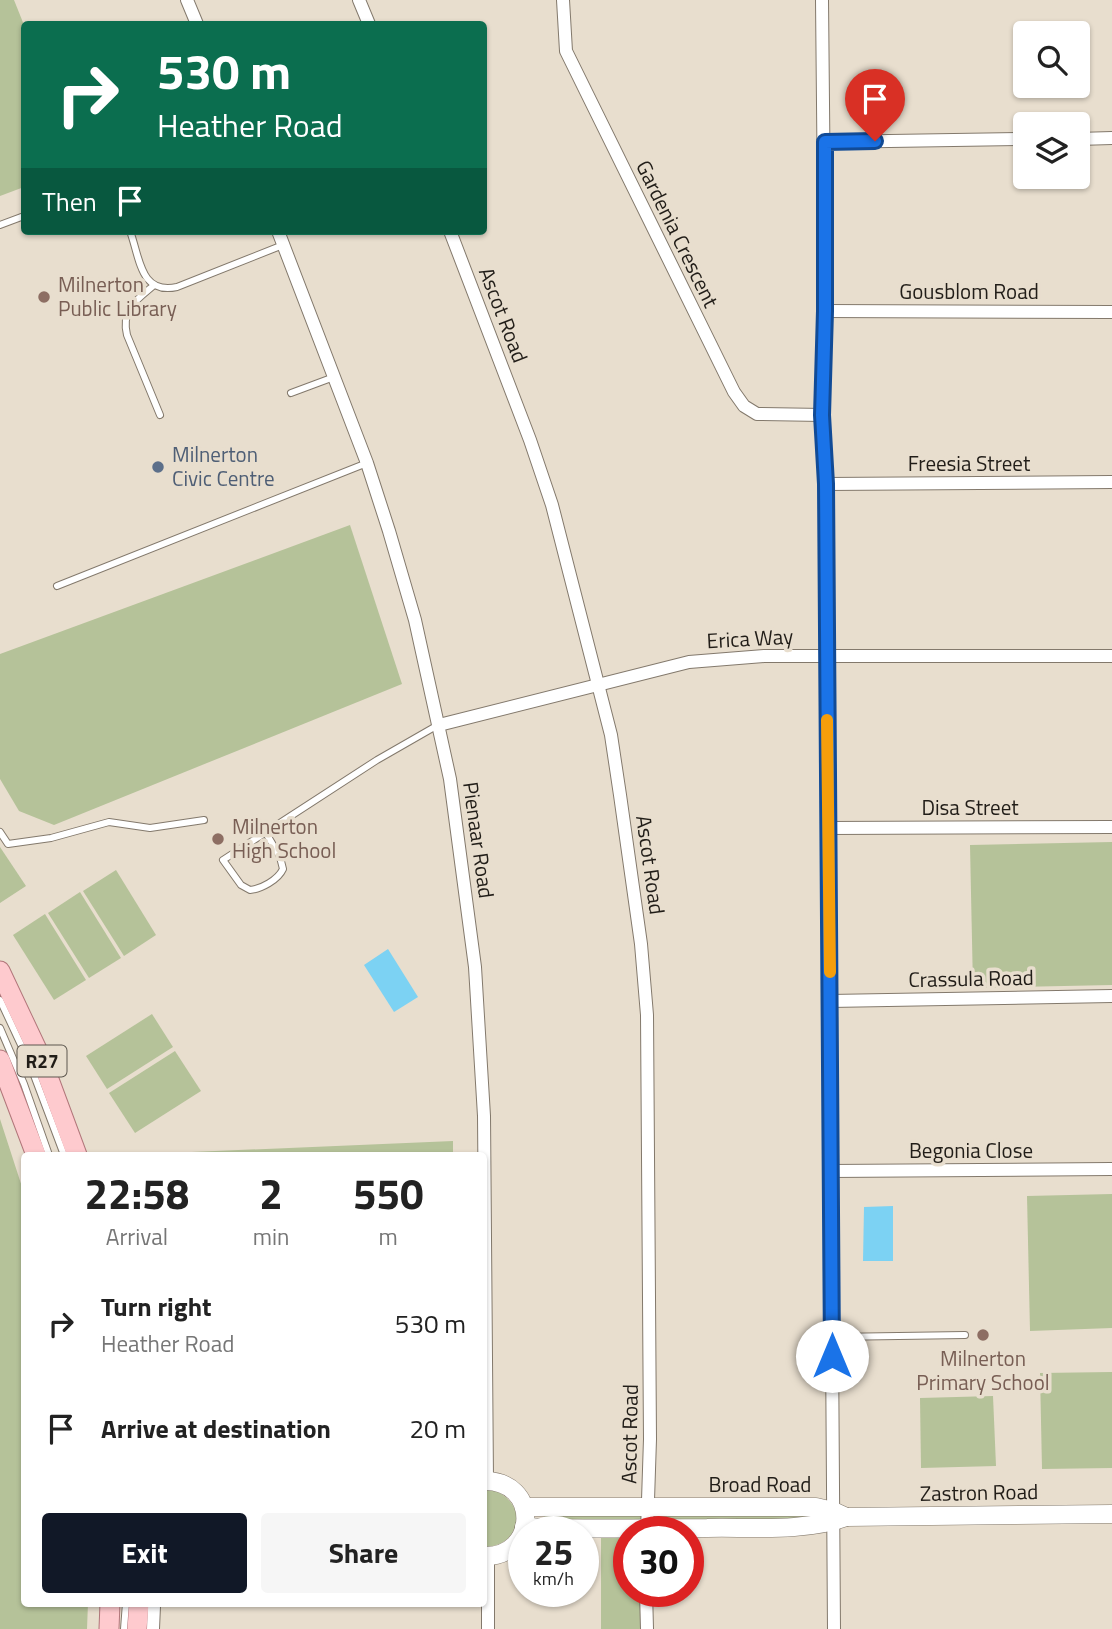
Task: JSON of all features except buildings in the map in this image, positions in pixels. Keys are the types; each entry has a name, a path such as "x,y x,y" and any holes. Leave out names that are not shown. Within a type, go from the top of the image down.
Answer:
{"main road":[{"name":"R27","path":"0,971 44,1067 76,1152"},
{"name":"R27","path":"0,1060 35,1152"},
{"path":"109,1629 110,1607"},
{"path":"137,1629 145,1607"}],"street":[{"path":"187,0 196,21"},
{"path":"359,0 368,21"},
{"name":"Gardenia Crescent","path":"564,0 566,51 734,392 744,406 757,414 822,415"},
{"path":"822,0 825,142 822,415 826,484 832,1337 838,1516 834,1629"},
{"path":"1090,139 1112,138"},
{"path":"825,142 1013,139"},
{"name":"Pienaar Road","path":"279,235 367,463 415,621 439,725 459,832 475,967 484,1152"},
{"name":"Ascot Road","path":"452,235 516,402 552,505 611,735 641,944 647,1016 650,1426 648,1516"},
{"name":"Gousblom Road","path":"825,311 1112,312"},
{"name":"Freesia Street","path":"826,484 1112,482"},
{"name":"Erica Way","path":"439,725 689,663 716,659 826,656 1112,656"},
{"name":"Disa Street","path":"828,828 1112,827"},
{"name":"Crassula Road","path":"830,1001 1112,996"},
{"name":"Begonia Close","path":"830,1171 1112,1169"},
{"path":"487,1481 508,1486 519,1497 524,1507 524,1516"},
{"name":"Broad Road","path":"524,1507 816,1507 838,1516"},
{"name":"Zastron Road","path":"838,1516 1112,1514"},
{"name":"Broad Road","path":"704,1529 765,1527 838,1516"},
{"path":"487,1556 508,1550"},
{"path":"147,1607 153,1629"},
{"path":"486,1607 487,1627"},
{"path":"646,1607 647,1629"}],"lane":[{"path":"0,225 21,217"},
{"path":"131,235 144,274 153,286 166,289 283,245"},
{"path":"153,286 129,309 124,323 160,415"},
{"path":"291,393 334,377"},
{"path":"57,586 367,463"},
{"path":"266,833 280,857 283,869 281,874 270,882 250,890 241,885 223,860 377,760 439,725"},
{"path":"0,832 8,844 51,838 109,821 150,828 204,820"},
{"path":"0,1000 29,1062 63,1152"},
{"path":"0,1028 24,1084 48,1152"},
{"path":"832,1337 964,1335"},
{"path":"124,1629 126,1607"}],"green space":[{"path":"0,0 14,0 22,21 21,188 0,196"},
{"path":"350,525 402,684 54,825 19,811 0,779 0,654"},
{"path":"1112,842 1112,985 973,988 970,845"},
{"path":"0,847 26,886 0,903"},
{"path":"116,870 156,935 124,956 83,891"},
{"path":"80,892 121,958 89,978 48,913"},
{"path":"45,914 86,980 54,1000 13,935"},
{"path":"152,1014 173,1047 107,1089 86,1056"},
{"path":"175,1051 201,1091 135,1133 109,1093"},
{"path":"0,1119 21,1184 21,1607 88,1607 87,1629 0,1629"},
{"path":"453,1141 453,1152 192,1152"},
{"path":"1112,1194 1112,1328 1030,1331 1027,1196"},
{"path":"1112,1372 1112,1468 1042,1469 1040,1373"},
{"path":"993,1396 996,1466 921,1468 920,1398"},
{"path":"489,1489 502,1494 511,1502 515,1516 508,1516 507,1539 497,1545 487,1546"},
{"path":"829,1513 813,1519 613,1516 613,1520 599,1520 599,1516 544,1514"},
{"path":"601,1529 613,1530 613,1607 646,1607 647,1629 601,1629"}],"water":[{"path":"388,949 418,997 394,1012 364,965"},
{"path":"893,1206 893,1261 863,1261 864,1207"}],"slow traffic":[{"path":"827,720 830,972"}],"place":[{"name":"Milnerton Public Library","path":"44,297"},
{"name":"Milnerton Civic Centre","path":"158,467"},
{"name":"Milnerton High School","path":"218,839"},
{"name":"Milnerton Primary School","path":"983,1335"}],"route":[{"path":"832,1356 826,484 822,415 825,142 875,141"}]}
